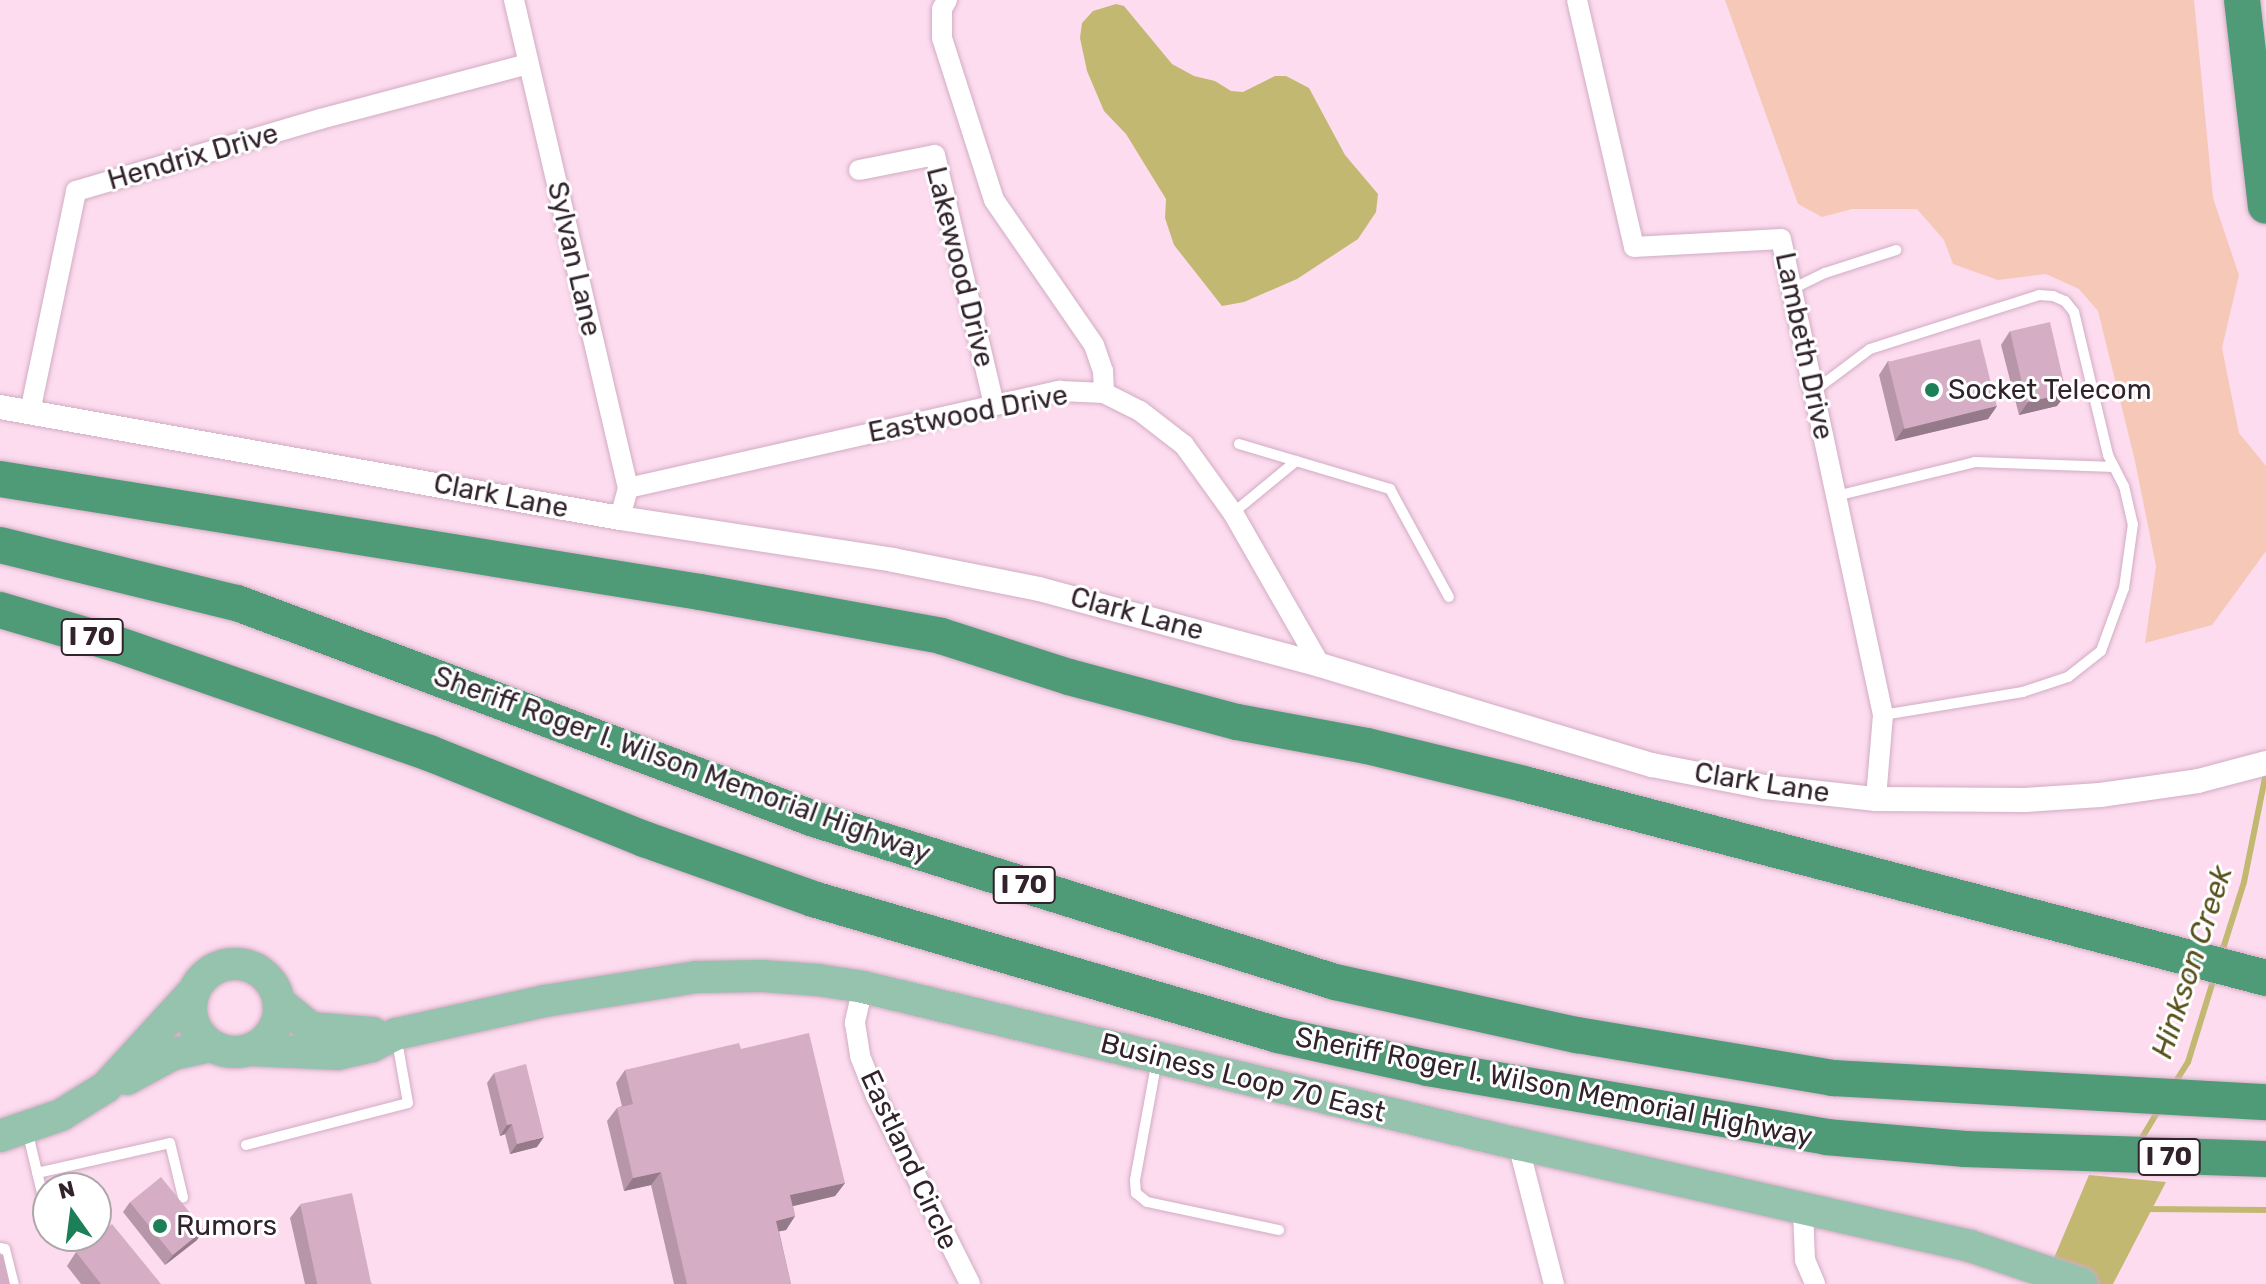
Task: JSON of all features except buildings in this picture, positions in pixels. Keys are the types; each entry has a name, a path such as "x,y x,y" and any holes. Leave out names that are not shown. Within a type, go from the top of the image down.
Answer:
{"highway":[{"path":"2242,0 2266,206"},
{"path":"0,479 700,592 941,636 1069,677 1237,722 1367,746 1524,784 1902,886 2156,947 2266,978"},
{"name":"Sheriff Roger I. Wilson Memorial Highway","path":"0,545 237,603 814,819 1335,982 1577,1035 1833,1078 2258,1102"},
{"name":"Sheriff Roger I. Wilson Memorial Highway","path":"0,610 113,643 429,753 644,839 813,899 1278,1035 1428,1068 1826,1137 2078,1155 2263,1159"}],"main road":[{"path":"106,1087 192,993 203,976 220,965 240,963 259,970 273,984 280,1003 277,1023 266,1040 249,1050 229,1052 210,1046 196,1032 190,1013 192,993"},
{"name":"Business Loop 70 East","path":"249,1050 338,1054 372,1046 396,1034 545,1001 697,977 763,976 863,987 1518,1144 1970,1246 2082,1284"},
{"name":"Business Loop 70 East","path":"280,1003 311,1028 396,1034"},
{"path":"13,1132 61,1115 106,1087 139,1074 173,1054 210,1046"}],"street":[{"name":"Sylvan Lane","path":"514,0 628,488 620,518"},
{"path":"947,0 942,9 942,38 994,200 1094,345 1103,371 1104,393"},
{"name":"Lambeth Drive","path":"1577,0 1634,247 1781,239 1883,715 1876,799"},
{"name":"Hendrix Drive","path":"30,412 76,191 320,119 528,64"},
{"name":"Lakewood Drive","path":"859,170 935,155 994,405"},
{"name":"Eastwood Drive","path":"628,488 1060,391 1104,393 1140,411 1184,445 1233,513 1320,665"},
{"name":"Clark Lane","path":"0,407 620,518 893,560 1039,589 1320,665 1652,765 1765,787 1876,799 2025,800 2100,795 2198,781 2266,763"},
{"name":"Eastland Circle","path":"863,987 855,1023 860,1056 889,1123 970,1284"},
{"path":"1518,1144 1554,1284"},
{"path":"1803,1210 1805,1260 1815,1284"}],"lane":[{"path":"1792,289 1825,273 1896,250"},
{"path":"1814,391 1870,349 2039,295 2065,301 2074,312 2108,455 2124,486 2133,524 2124,588 2101,651 2068,677 2023,692 1883,715"},
{"path":"1239,444 1390,489 1449,597"},
{"path":"1233,513 1296,461"},
{"path":"1836,496 1975,462 2114,467"},
{"path":"246,1145 408,1103 401,1080 396,1034"},
{"path":"1157,1058 1135,1180 1136,1193 1147,1202 1279,1230"},
{"path":"13,1132 36,1172"},
{"path":"41,1172 170,1143 183,1197"},
{"path":"0,1248 5,1249 14,1284"}],"shaded area":[{"path":"1725,0 2194,0 2213,198 2239,275 2222,348 2239,433 2266,466 2266,551 2212,625 2145,643 2156,566 2135,461 2098,311 2079,289 2046,274 1998,280 1953,264 1944,240 1917,209 1852,209 1822,217 1798,204"},
{"path":"1116,4 1124,6 1172,64 1194,76 1215,81 1231,91 1243,92 1275,76 1286,76 1309,88 1345,155 1378,194 1376,212 1358,239 1297,279 1244,302 1222,306 1174,245 1165,218 1166,199 1126,134 1104,111 1087,71 1080,38 1082,23 1093,11"},
{"path":"2089,1175 2166,1182 2113,1284 2043,1284"}],"waterway":[{"name":"Hinkson Creek","path":"2221,955 2244,882 2266,773"},
{"name":"Hinkson Creek","path":"2173,1086 2188,1062 2214,978"},
{"name":"Hinkson Creek","path":"2140,1141 2159,1109"},
{"path":"2146,1209 2266,1210"}],"place":[{"name":"Socket Telecom","path":"1932,390"},
{"name":"Rumors","path":"160,1226"}]}
